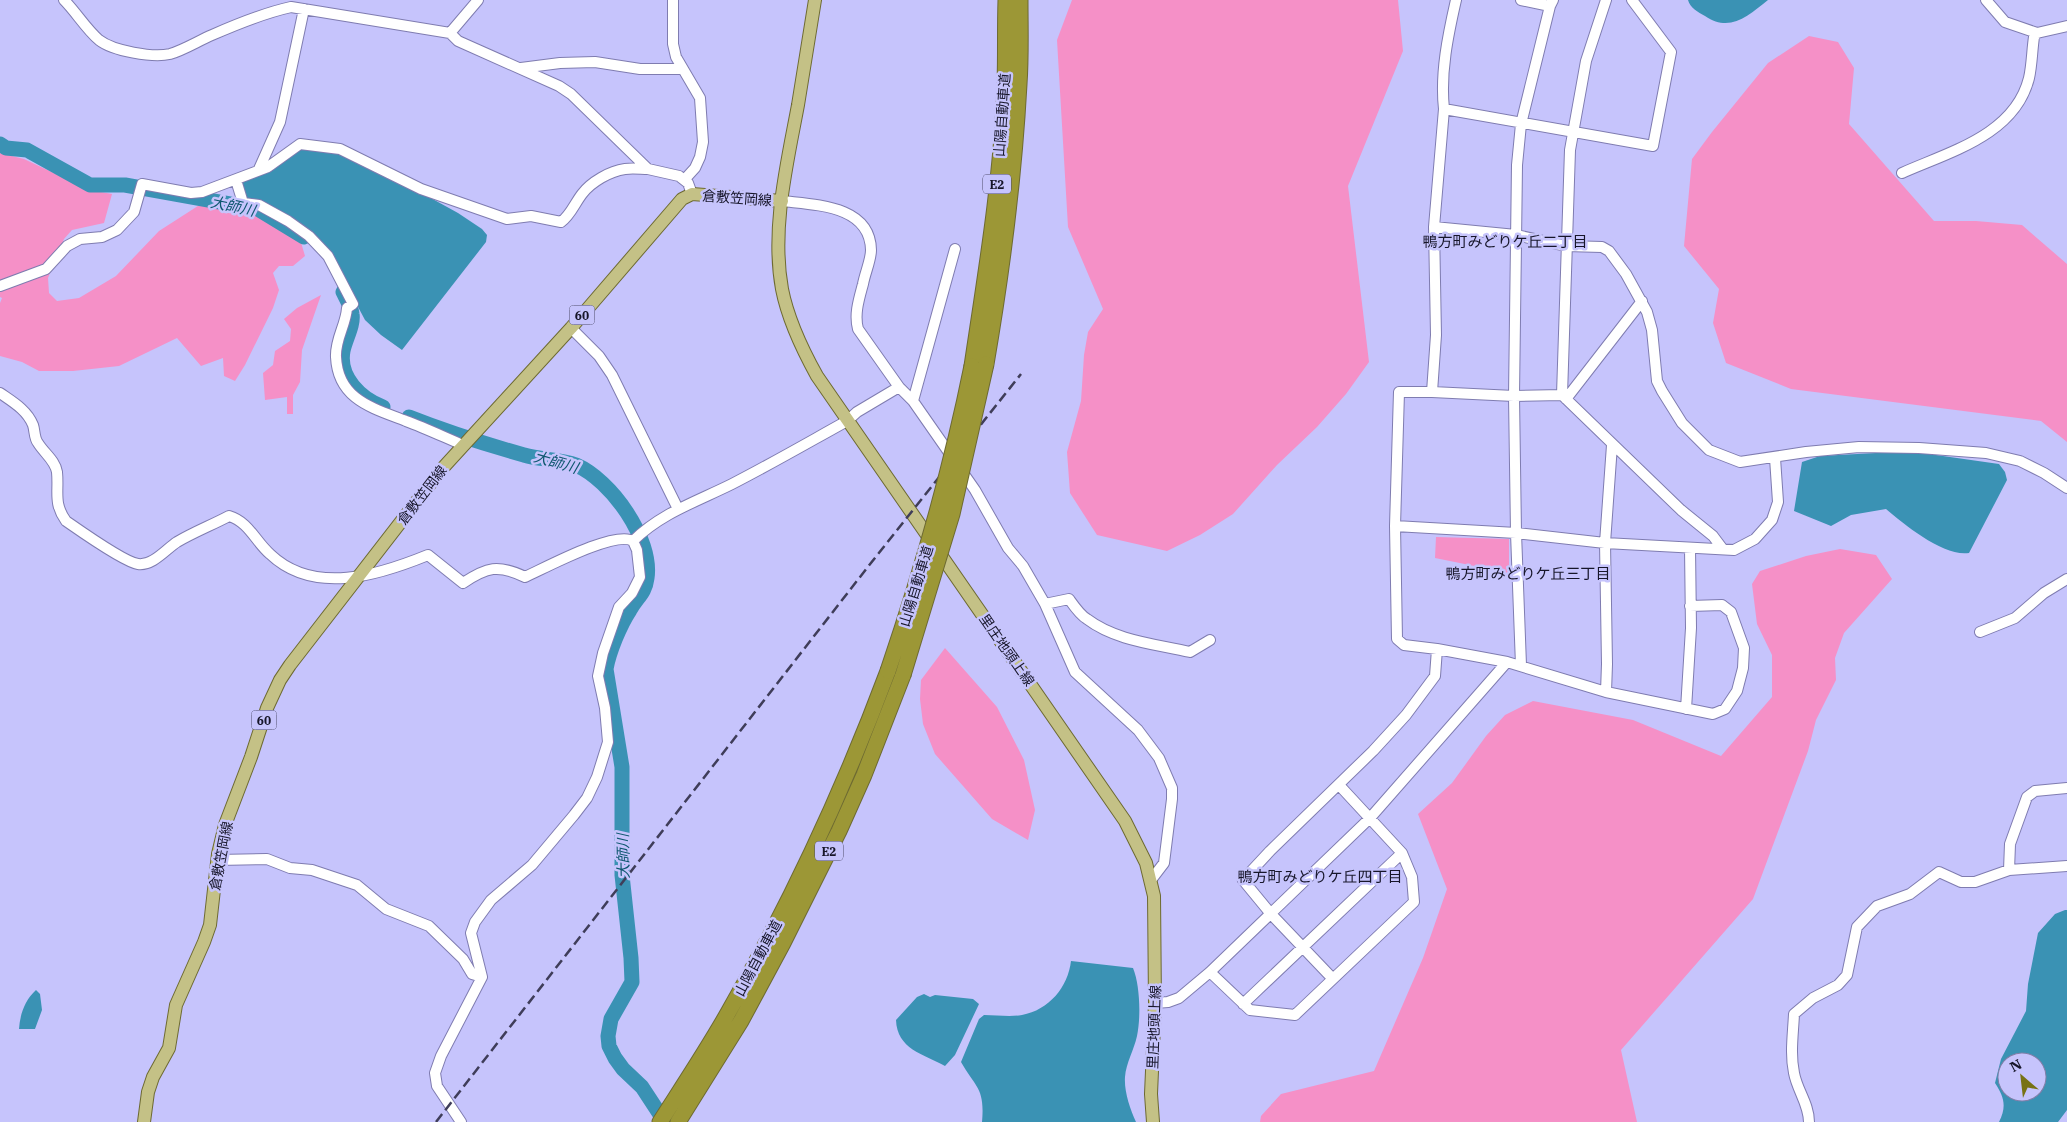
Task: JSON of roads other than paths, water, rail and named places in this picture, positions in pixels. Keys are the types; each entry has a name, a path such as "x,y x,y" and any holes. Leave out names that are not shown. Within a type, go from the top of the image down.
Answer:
{"highway":[{"name":"山陽自動車道","path":"979,365 1005,85 1006,0"},
{"name":"山陽自動車道","path":"660,1122 734,1018 783,943 839,831 864,775 896,673 952,514 979,365 1002,270 1012,180 1019,83 1020,0"},
{"name":"山陽自動車道","path":"678,1122 734,1018"}],"main road":[{"name":"倉敷笠岡線","path":"144,1122 148,1092 153,1077 169,1048 176,1005 210,925 217,860 226,825 273,694 290,664 422,493 466,442 571,328 682,199 692,194 782,201 816,0"},
{"name":"里庄地頭上線","path":"782,201 778,244 782,289 788,312 805,354 817,376 1125,821 1139,847 1151,880 1154,896 1155,1002 1151,1094 1153,1122"}],"street":[{"path":"64,0 98,40 106,45 157,55 170,54 230,27 276,10 291,7 306,6 450,33 458,41 559,86 571,94 648,169"},
{"path":"450,33 478,0"},
{"path":"673,0 673,44 676,57 700,98 703,142 700,157 685,179"},
{"path":"1432,392 1436,336 1434,227 1444,109 1442,96 1446,45 1456,0"},
{"path":"1521,0 1552,3 1521,124 1517,165 1514,396 1516,533 1521,665"},
{"path":"1564,397 1566,246 1570,150 1586,61 1606,0"},
{"path":"1444,109 1653,146 1671,52 1632,0"},
{"path":"1986,0 2005,22 2038,32 2067,26"},
{"path":"259,169 280,122 306,6"},
{"path":"1902,173 1992,131 2008,117 2021,98 2029,79 2034,36 2038,32"},
{"path":"520,68 595,62 640,69 682,69"},
{"path":"0,286 46,269 68,246 80,238 102,237 117,230 134,212 141,188 191,193 202,192 268,167 300,144 340,149 421,189 507,219 531,216 561,222 590,186 626,168 648,169 680,176 685,179 692,194"},
{"path":"236,180 243,203 259,205 288,221 309,236 323,250 354,304 350,306 339,338 336,356 341,378 352,395 370,408 466,442"},
{"path":"782,201 822,205 852,215 863,224 869,238 871,251 858,303 856,321 858,329 899,387 913,401 975,490 1008,548 1023,566 1045,604 1076,672 1138,730 1159,758 1172,788 1172,799 1164,863 1151,880"},
{"path":"1434,227 1516,235 1566,246 1602,247 1609,250 1626,274 1647,312 1652,330 1657,381 1682,423 1709,450 1740,462 1806,452 1859,447 1936,448 1986,453 2020,461 2044,473 2067,488"},
{"path":"913,401 955,249"},
{"path":"1564,397 1642,301"},
{"path":"571,328 599,356 612,375 678,508"},
{"path":"0,393 29,416 34,427 37,442 50,458 56,471 57,504 66,521 137,564 146,563 161,555 176,542 229,516 239,519 279,564 291,570 318,578 338,579 393,569 428,554 463,584 481,571 500,568 525,577 609,540 636,538 678,508 731,484 847,421 857,412 899,387"},
{"path":"1690,606 1722,605 1732,612 1744,648 1741,680 1737,691 1725,709 1714,714 1606,692 1521,665 1437,649 1404,645 1397,639 1395,526 1399,392 1564,397 1681,510 1713,536 1722,548"},
{"path":"1606,692 1605,543 1612,445"},
{"path":"1395,526 1516,533 1605,543 1734,550 1756,538 1772,520 1778,502 1775,458"},
{"path":"461,1122 437,1086 435,1073 441,1056 482,977 471,933 475,922 492,900 532,865 568,822 587,798 596,777 608,742 605,708 598,676 603,653 619,608 632,592 640,576 636,538"},
{"path":"1686,709 1691,628 1690,548"},
{"path":"1980,632 2015,618 2044,593 2067,579"},
{"path":"1045,604 1069,599 1086,619 1106,630 1128,638 1190,652 1210,640"},
{"path":"1333,979 1271,914 1243,880 1270,851 1339,785 1406,715 1435,676 1437,649"},
{"path":"1155,1002 1168,1002 1179,998 1210,972 1271,914 1370,818 1507,662"},
{"path":"1210,972 1250,1010 1295,1015 1414,902 1412,877 1402,853 1339,785"},
{"path":"2009,870 2010,844 2027,797 2036,791 2067,788"},
{"path":"1243,1004 1402,853"},
{"path":"217,860 267,859 290,868 312,870 357,885 386,909 429,926 463,958 472,974 482,977"},
{"path":"1809,1122 1808,1110 1794,1076 1791,1052 1794,1014 1813,998 1838,985 1847,975 1857,927 1877,906 1910,894 1939,872 1961,882 1975,882 2009,870 2067,866"}],"water":[{"path":"1688,0 1768,0 1746,17 1731,23 1723,23 1714,21 1697,11"},
{"path":"301,147 335,151 418,191 458,213 482,229 487,235 486,242 402,350 381,335 365,320 331,256 321,243 245,199 239,182"},
{"path":"1922,453 1999,464 2005,472 2007,480 1969,553 1959,553 1937,545 1914,531 1886,509 1851,515 1831,526 1794,511 1802,462 1820,456"},
{"path":"2067,910 2067,1110 2058,1122 1999,1122 2004,1106 2003,1102 2047,1102 2047,1052 2005,1052 2026,1011 2028,984 2038,933 2055,914"},
{"path":"1071,961 1133,968 1138,992 1139,1020 1136,1041 1128,1062 1125,1088 1136,1122 982,1122 981,1095 961,1062 979,1019 984,1015 1022,1015 1049,1003 1066,980"},
{"path":"36,990 40,994 42,1010 35,1029 19,1029 24,1008"},
{"path":"924,994 930,997 935,995 973,999 979,1004 955,1055 945,1066 920,1054 906,1044 897,1030 896,1020 917,997"}],"waterway":[{"name":"大師川","path":"0,144 6,148 27,150 90,185 125,185 258,209 304,237"},
{"name":"大師川","path":"343,292 352,314 351,328 343,351 342,361 344,370 359,393 383,407"},
{"name":"大師川","path":"409,417 509,451 530,457 576,465 603,484 615,497 627,512 643,546 647,563 646,583 643,592 626,616 619,631 606,669 622,767 622,875 632,982 611,1019 608,1036 609,1046 615,1058 623,1069 642,1087 665,1122"}],"railway":[{"path":"436,1122 867,568 1021,374"}],"district":[{"name":"鴨方町みどりケ丘二丁目","path":"1505,241"},
{"name":"鴨方町みどりケ丘三丁目","path":"1528,573"},
{"name":"鴨方町みどりケ丘四丁目","path":"1320,876"}]}
